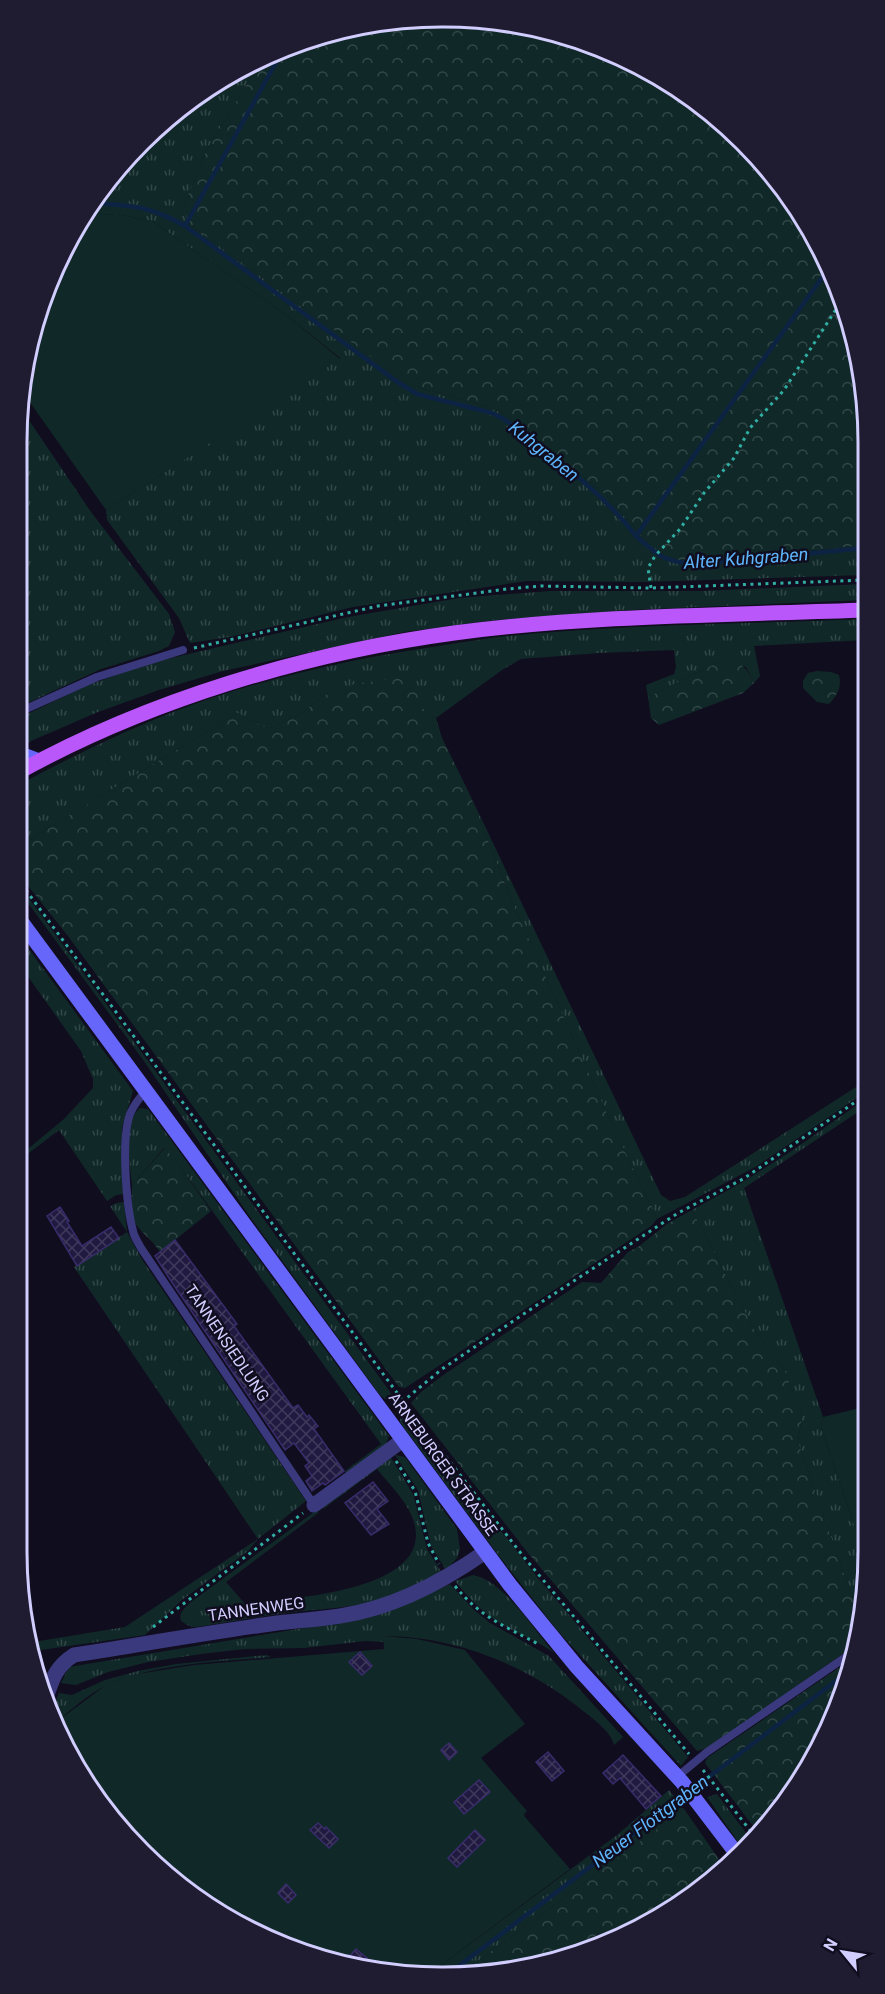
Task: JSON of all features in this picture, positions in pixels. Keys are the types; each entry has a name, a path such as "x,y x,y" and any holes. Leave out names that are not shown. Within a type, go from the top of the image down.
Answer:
{"main road":[{"path":"27,767 123,723 193,696 280,669 381,645 452,633 560,623 858,610"},
{"path":"27,756 39,761"},
{"name":"ARNEBURGER STRASSE","path":"27,931 485,1552 546,1631 680,1779 733,1848"}],"street":[{"path":"314,1505 403,1440"},
{"name":"TANNENWEG","path":"50,1688 62,1663 74,1655 266,1624 342,1616 391,1603 425,1589 485,1552"}],"lane":[{"path":"27,708 97,677 183,650"},
{"name":"TANNENSIEDLUNG","path":"142,1086 131,1112 126,1139 128,1203 134,1234 141,1248 314,1505"},
{"path":"680,1779 844,1659"}],"path":[{"path":"651,588 648,568 655,556 680,529 704,493 734,458 750,428 784,390 836,309"},
{"path":"183,650 378,606 455,594 541,586 651,588 858,580"},
{"path":"27,893 403,1401 523,1556 722,1792 750,1830"},
{"path":"385,1416 442,1369 537,1305 678,1212 743,1179 858,1100"},
{"path":"389,1450 415,1491 428,1543 447,1576 476,1608 495,1623 539,1645 548,1652"},
{"path":"152,1627 314,1505"}],"green space":[{"path":"442,27 524,35 576,49 650,83 673,97 716,130 755,169 788,212 826,283 844,335 854,388 858,442 858,546 705,562 679,561 666,556 647,542 607,496 505,414 483,405 407,383 189,224 185,203 206,151 254,73 309,49 361,35"},
{"path":"254,73 206,151 185,203 189,224 407,383 483,405 505,414 607,496 647,542 705,562 858,546 858,575 644,582 527,581 353,607 230,637 190,643 179,618 107,520 106,510 340,358 285,314 152,221 121,215 96,214 130,169 169,130 212,97"},
{"path":"96,214 121,215 152,221 285,314 340,359 106,510 29,402 35,361 49,309 70,259"},
{"path":"28,419 91,512 169,614 175,632 169,646 159,651 101,669 27,703"},
{"path":"858,584 858,600 629,610 496,620 404,632 223,671 159,690 98,712 27,743 27,714 88,685 150,663 348,617 459,598 550,591 701,591"},
{"path":"858,619 858,640 754,646 760,676 754,683 746,667 723,660 648,697 646,685 674,674 676,667 674,650 521,659 436,718 422,708 323,696 301,714 268,729 237,713 27,843 27,781 80,753 145,724 220,695 347,662 412,650 500,637 642,627"},
{"path":"723,660 742,666 754,683 743,693 659,725 651,718 648,697"},
{"path":"817,671 839,675 838,691 829,704 817,702 803,688 803,681 808,673"},
{"path":"400,678 413,683 422,708 436,718 442,738 470,795 513,904 657,1219 651,1226 405,1388 399,1387 68,936 27,885 27,843 32,838 237,713 268,729 301,714 323,696 354,684"},
{"path":"470,795 661,1195 670,1201 685,1197 858,1086 858,1097 757,1166 657,1219 513,904"},
{"path":"27,896 396,1400 385,1399 380,1395 248,1214 144,1061 27,902"},
{"path":"27,947 133,1091 122,1128 124,1194 116,1195 107,1201 59,1130 27,1154 27,1150 64,1119 93,1088 93,1079 81,1051 27,975"},
{"path":"858,1104 858,1112 744,1188 823,1417 821,1427 858,1536 854,1604 798,1442 802,1416 784,1369 755,1331 692,1210 741,1183"},
{"path":"140,1108 148,1109 389,1436 384,1449 349,1474 345,1471 381,1444 179,1165 164,1148 132,1185 129,1133 134,1114"},
{"path":"165,1148 211,1211 160,1252 135,1223 132,1185"},
{"path":"124,1202 127,1232 110,1206"},
{"path":"692,1210 755,1331 784,1369 802,1416 798,1442 854,1604 846,1652 708,1748 697,1751 528,1553 411,1403 442,1376 582,1282 601,1283 628,1252 667,1224"},
{"path":"127,1232 143,1261 306,1501 258,1539 74,1267"},
{"path":"403,1407 538,1578 688,1757 681,1766 558,1631 499,1556 400,1422"},
{"path":"858,1408 858,1536 821,1427 823,1417"},
{"path":"395,1455 405,1457 457,1529 460,1549 457,1558 446,1570 431,1546 418,1490"},
{"path":"390,1456 413,1494 427,1549 442,1573 398,1594 362,1605 287,1613 196,1627 181,1621 181,1613 191,1602 317,1510 318,1513 226,1582 245,1604 291,1599 351,1588 378,1579 400,1566 413,1548 415,1526 405,1503 377,1469 323,1509 321,1506"},
{"path":"258,1539 248,1551 182,1600 145,1635 39,1650 37,1641 125,1627"},
{"path":"473,1575 496,1586 507,1596 554,1653 500,1624 473,1601 455,1581"},
{"path":"450,1584 474,1610 490,1623 549,1656 623,1737 614,1745 607,1732 599,1724 565,1697 542,1682 492,1657 465,1648 411,1637 383,1636 384,1642 365,1641 304,1648 244,1649 201,1654 148,1662 108,1672 76,1685 61,1683 69,1667 328,1624 399,1607"},
{"path":"383,1636 417,1639 465,1650 525,1724 481,1758 527,1811 524,1814 525,1817 570,1869 439,1967 361,1959 309,1945 259,1924 212,1897 169,1864 130,1825 97,1782 62,1718 106,1685 131,1675 194,1665 384,1649"},
{"path":"267,1655 271,1657 209,1662 144,1672 107,1685 80,1702 62,1717 55,1702 59,1693 72,1695 105,1680 176,1664"},
{"path":"842,1666 826,1711 802,1759 788,1782 754,1827 705,1763 707,1758"},
{"path":"669,1790 684,1809 472,1966 439,1967 617,1835"},
{"path":"717,1794 747,1834 738,1842 707,1797"},
{"path":"684,1809 720,1860 673,1897 602,1935 550,1953 472,1966"}],"building":[{"path":"60,1207 82,1246 111,1227 119,1238 77,1266 47,1216"},
{"path":"175,1240 237,1324 234,1326 293,1408 298,1405 318,1426 314,1429 344,1471 325,1485 323,1483 312,1491 306,1481 312,1476 305,1466 309,1463 294,1443 285,1450 155,1256"},
{"path":"373,1482 388,1501 377,1509 389,1524 371,1535 345,1503"},
{"path":"360,1652 372,1666 362,1675 349,1662"},
{"path":"449,1743 457,1752 449,1760 441,1750"},
{"path":"548,1752 564,1771 552,1781 536,1762"},
{"path":"623,1755 661,1796 646,1809 620,1778 613,1784 603,1773"},
{"path":"479,1780 490,1792 464,1814 454,1802"},
{"path":"318,1823 325,1829 326,1827 338,1839 329,1848 310,1830"},
{"path":"475,1830 485,1840 457,1867 448,1858"},
{"path":"286,1884 296,1895 288,1903 278,1893"},
{"path":"356,1949 367,1958 366,1960 349,1956"}],"waterway":[{"path":"185,226 276,62"},
{"name":"Kuhgraben","path":"103,204 150,210 172,219 185,226 417,394 492,413 504,419 556,459 607,503 636,536 823,276"},
{"name":"Alter Kuhgraben","path":"636,536 664,558 699,564 858,549"},
{"name":"Neuer Flottgraben","path":"458,1966 838,1680"}]}
